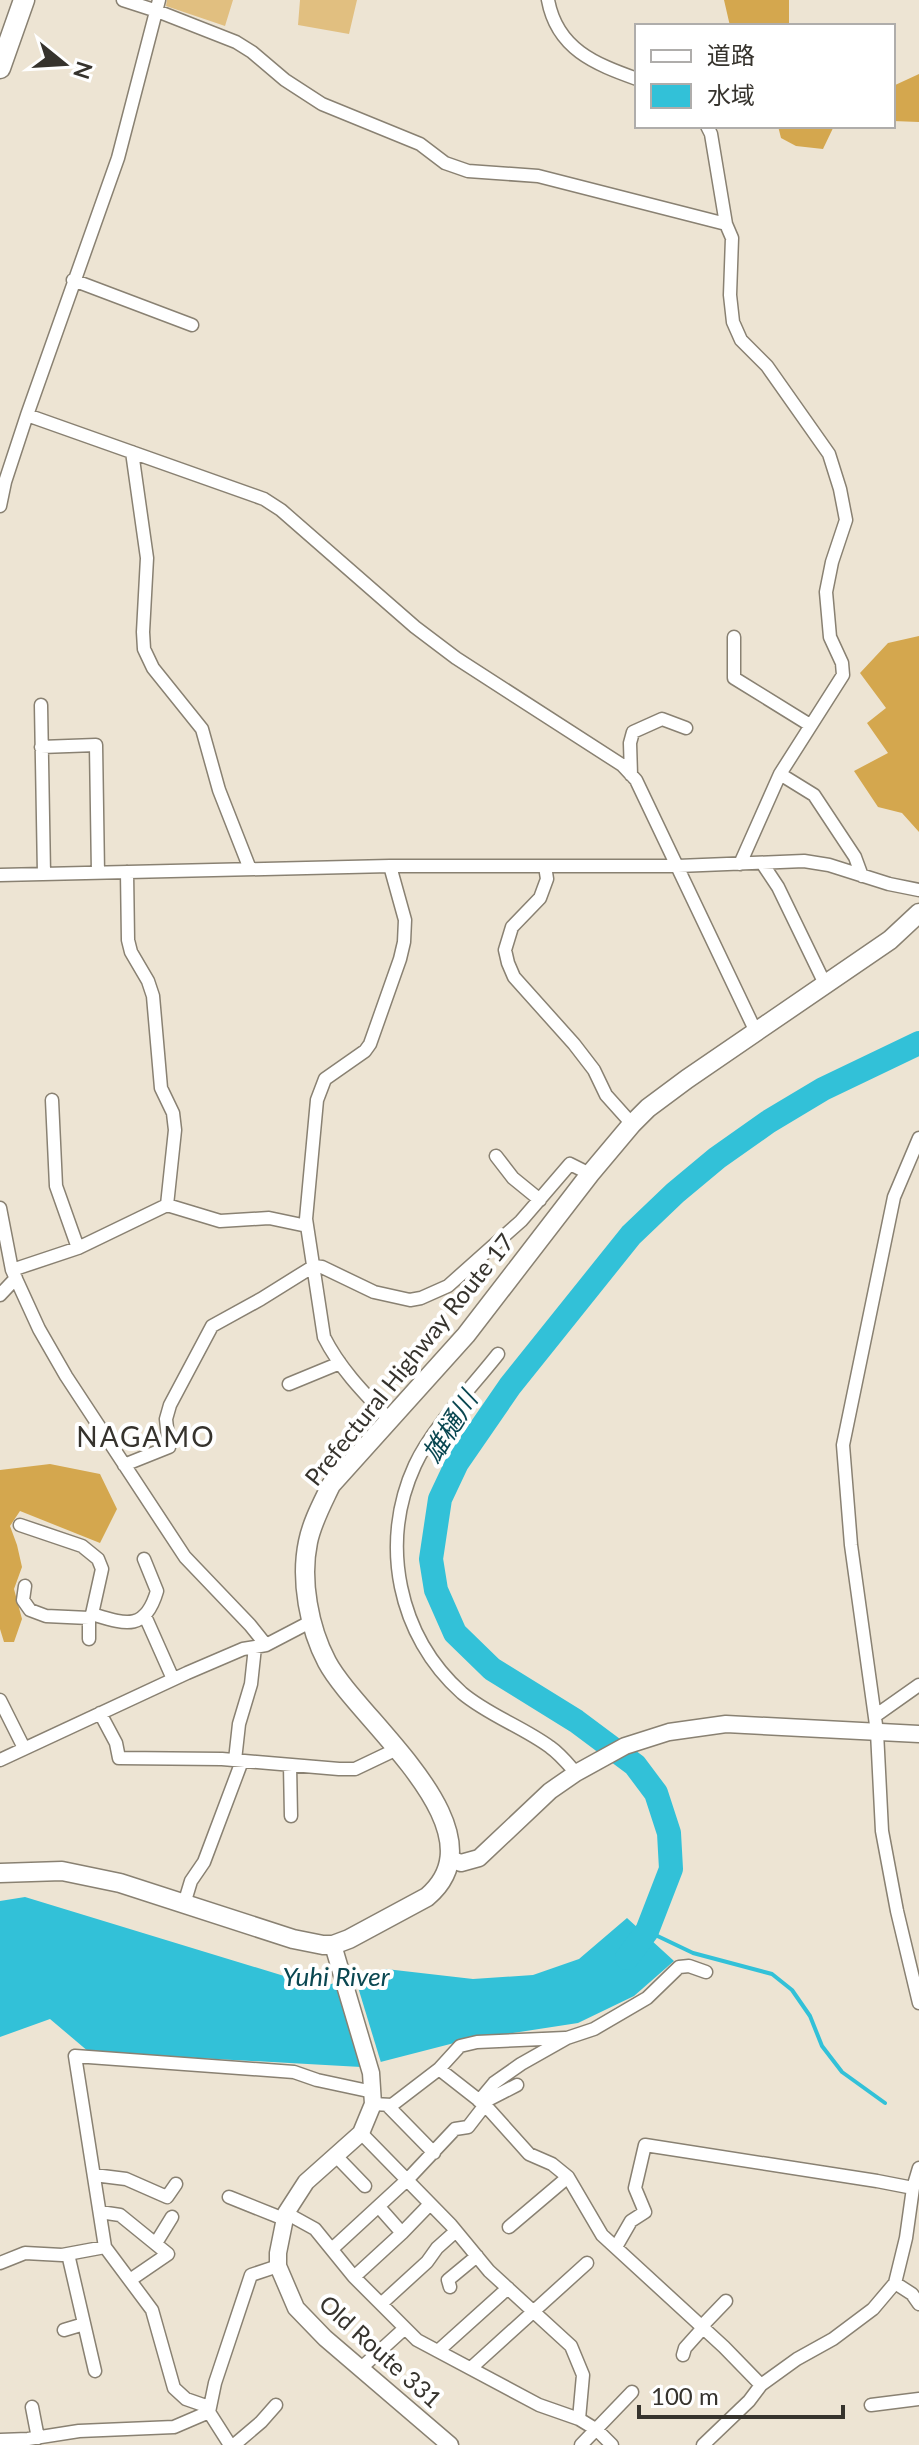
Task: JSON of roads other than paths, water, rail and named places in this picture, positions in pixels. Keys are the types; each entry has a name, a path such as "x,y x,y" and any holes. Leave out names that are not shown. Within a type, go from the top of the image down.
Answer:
{"highway":[{"path":"0,68 24,0"}],"main road":[{"name":"Prefectural Highway Route 17","path":"450,1859 448,1830 418,1776 333,1670 320,1646 312,1621 306,1580 307,1544 316,1515 331,1485 466,1335 632,1124 687,1079 890,940 919,913"},
{"path":"0,1873 41,1870 79,1874 120,1883 293,1939 333,1945 427,1897 444,1879 450,1859"}],"street":[{"path":"123,0 158,5 236,42 322,104 420,144 445,163 468,171 538,176 726,224"},
{"path":"548,0 561,34 580,54 635,78"},
{"path":"0,506 27,415 118,158 158,5"},
{"path":"708,128 726,224 732,238 730,295 733,322 741,340 767,366 829,454 846,520 826,592 830,637 842,663 843,675 780,774 740,864"},
{"path":"73,280 192,325"},
{"path":"27,415 273,504 415,627 456,658 622,765 636,780 756,1032"},
{"path":"132,452 147,558 144,649 153,668 202,729 219,790 250,869"},
{"path":"734,637 734,678 810,725"},
{"path":"41,705 44,874"},
{"path":"631,775 630,743 633,732 662,719 686,728"},
{"path":"41,747 96,745 98,873"},
{"path":"780,774 814,795 855,857 862,876"},
{"path":"0,875 390,866 678,866 804,861 919,890"},
{"path":"762,863 778,887 825,984"},
{"path":"389,1419 357,1385 324,1337 307,1226 307,1186 321,1089 330,1074 365,1051 370,1044 400,959 405,920 390,866"},
{"path":"545,866 547,879 540,898 512,927 505,950 508,963 514,977 574,1044 594,1070 606,1095 632,1124"},
{"path":"127,872 128,940 153,996 161,1088 173,1113 175,1130 167,1205"},
{"path":"52,1100 56,1186 78,1248"},
{"path":"919,1138 894,1197 843,1445 851,1545 876,1724 882,1831 919,2003"},
{"path":"496,1156 513,1178 540,1200"},
{"path":"124,1465 169,1447 166,1419 170,1405 212,1326 314,1266 374,1292 410,1300 421,1298 448,1286 532,1211 570,1164 590,1174"},
{"path":"0,1295 14,1274 78,1248 167,1205 220,1221 269,1218 307,1226"},
{"path":"0,1208 14,1274 39,1329 66,1376 185,1557 261,1646"},
{"path":"498,1354 444,1421 414,1466 403,1497 397,1531 395,1554 398,1579 408,1615 443,1674 464,1695 553,1749 576,1773"},
{"path":"289,1384 340,1363"},
{"path":"20,1525 82,1546 98,1559 102,1569 90,1616 89,1639"},
{"path":"25,1586 23,1600 30,1610 46,1616 90,1616 130,1624 145,1616 157,1591 144,1559"},
{"path":"145,1616 173,1679"},
{"path":"0,1760 173,1679 243,1649 261,1646 312,1621"},
{"path":"184,1904 191,1881 207,1853 238,1760 239,1724 261,1646"},
{"path":"876,1724 919,1685"},
{"path":"0,1700 24,1748"},
{"path":"100,1713 116,1743 119,1758 238,1760 355,1769 397,1749"},
{"path":"450,1859 461,1863 479,1858 550,1791 576,1773 625,1746 669,1732 726,1724 876,1724 919,1734"},
{"path":"290,1765 291,1816"},
{"name":"Old Route 331","path":"333,1945 378,2100 361,2133 306,2182 285,2216 278,2266 296,2308 325,2338 450,2445"},
{"path":"332,2249 408,2179 455,2129 468,2127 494,2083 567,2038 594,2029 635,2006 679,1967 689,1966 706,1972"},
{"path":"276,2405 261,2422 232,2445 209,2409 186,2399 174,2388 152,2310 105,2247 75,2056 294,2072 392,2105 439,2069 460,2046 477,2042 567,2038"},
{"path":"439,2069 482,2103 529,2154 552,2164 568,2177 602,2235 761,2385"},
{"path":"482,2103 517,2085"},
{"path":"378,2100 434,2153"},
{"path":"361,2133 408,2179 489,2271 571,2346 583,2375 579,2419"},
{"path":"616,2247 631,2221 645,2212 635,2188 645,2145 877,2181 915,2184"},
{"path":"335,2155 365,2186"},
{"path":"703,2445 749,2401 761,2385 873,2309 895,2283 919,2168"},
{"path":"94,2175 126,2179 167,2197 176,2184"},
{"path":"509,2227 568,2177"},
{"path":"229,2197 315,2229 354,2277 417,2340 539,2405 579,2419 597,2430 612,2445"},
{"path":"354,2277 430,2204"},
{"path":"379,2207 402,2233"},
{"path":"100,2212 120,2215 168,2254 130,2280"},
{"path":"156,2243 172,2217"},
{"path":"381,2304 456,2231"},
{"path":"0,2263 25,2253 68,2254 105,2247"},
{"path":"68,2254 95,2371"},
{"path":"450,2287 448,2280 477,2256"},
{"path":"471,2368 587,2263"},
{"path":"0,2440 79,2431 174,2427 209,2409 251,2275 278,2266"},
{"path":"895,2283 912,2294 919,2304"},
{"path":"438,2351 508,2288"},
{"path":"683,2355 685,2348 726,2301"},
{"path":"64,2330 84,2324"},
{"path":"360,2369 405,2328"},
{"path":"581,2445 632,2392"},
{"path":"871,2405 919,2399"},
{"path":"32,2407 38,2438"}],"water":[{"path":"25,1897 320,1987 386,1969 473,1979 533,1975 579,1959 627,1918 674,1961 634,1996 578,2023 462,2041 361,2067 89,2052 50,2019 0,2037 0,1901"}],"waterway":[{"name":"雄樋川","path":"627,1958 647,1931 671,1869 669,1833 656,1793 635,1765 576,1721 492,1669 455,1633 436,1590 431,1559 440,1499 457,1463 510,1386 631,1235 675,1193 768,1122 823,1089 919,1043"},
{"path":"647,1931 693,1953 772,1974 792,1990 810,2016 822,2046 842,2072 885,2103"}],"district":[{"name":"NAGAMO","path":"146,1437"}],"water label":[{"name":"Yuhi River","path":"336,1977"}]}
